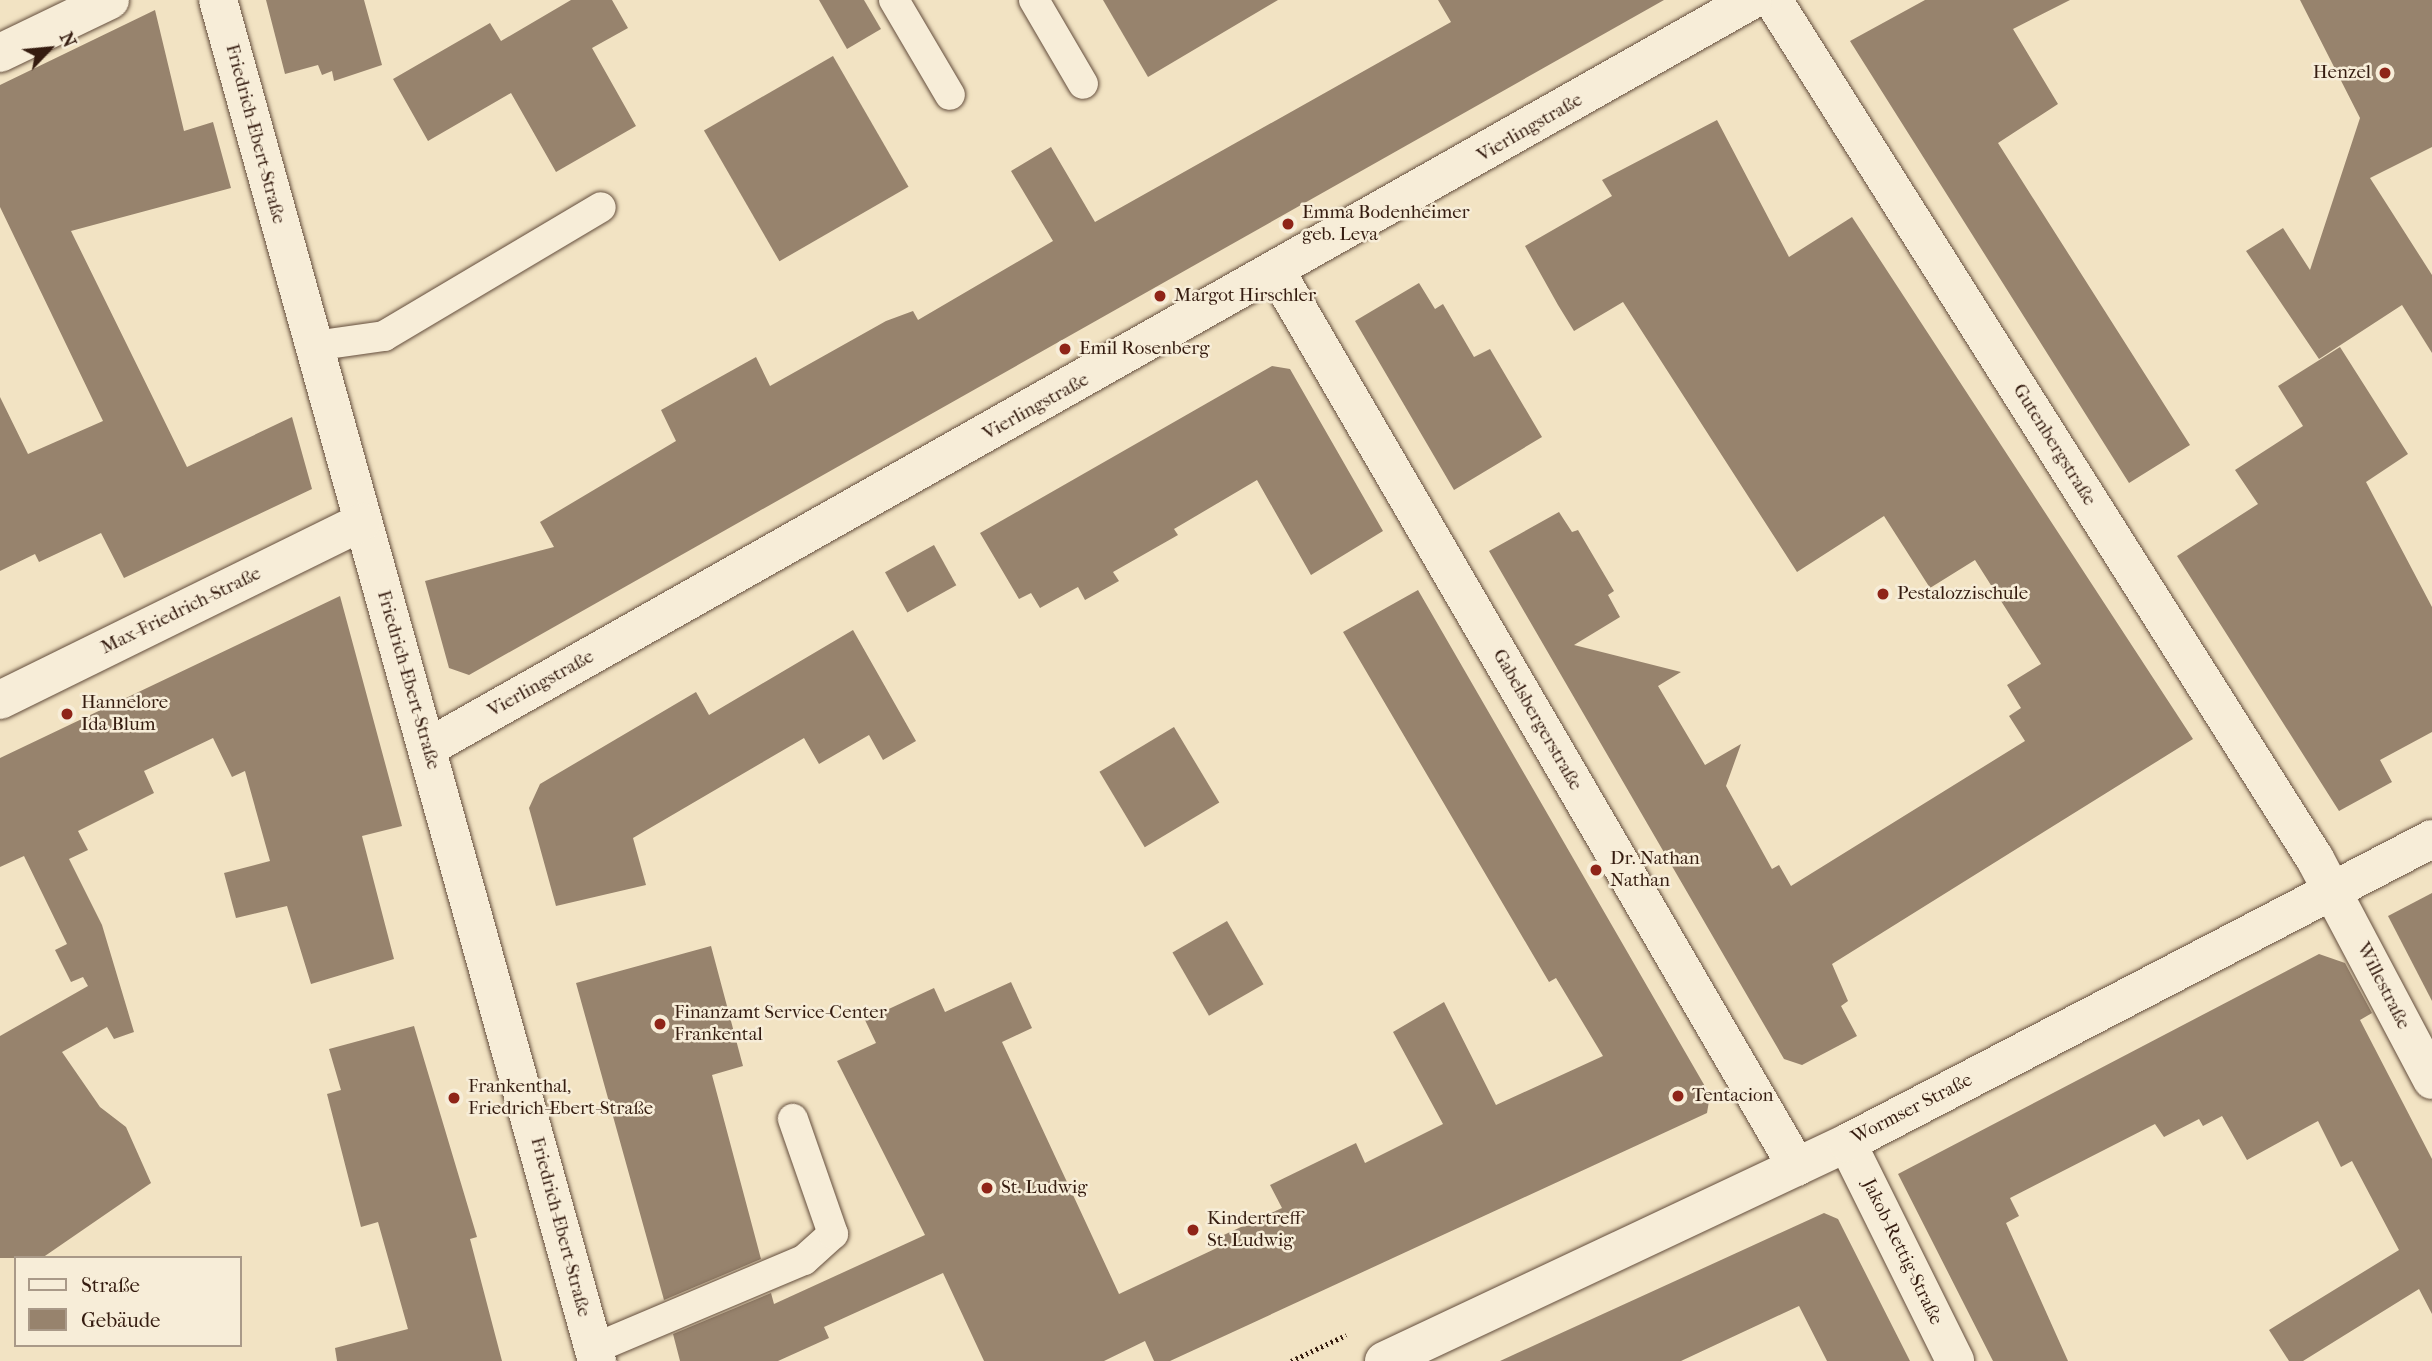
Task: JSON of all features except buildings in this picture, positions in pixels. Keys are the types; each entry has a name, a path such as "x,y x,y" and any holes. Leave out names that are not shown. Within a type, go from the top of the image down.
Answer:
{"street":[{"path":"0,53 110,0"},
{"name":"Friedrich-Ebert-Straße","path":"218,0 595,1355"},
{"name":"Vierlingstraße","path":"427,748 1277,273 1752,0"},
{"name":"Gutenbergstraße","path":"1773,0 2333,891"},
{"name":"Gabelsbergerstraße","path":"1277,273 1797,1167"},
{"name":"Max-Friedrich-Straße","path":"0,700 362,522"},
{"name":"Wormser Straße","path":"1384,1361 1847,1143 2432,839"},
{"name":"Willestraße","path":"2333,891 2432,1080"},
{"name":"Jakob-Rettig-Straße","path":"1847,1143 1955,1361"}],"lane":[{"path":"894,0 950,95"},
{"path":"1034,0 1083,84"},
{"path":"314,346 384,336 601,207"},
{"path":"595,1355 804,1260 833,1234 793,1119"}],"place":[{"name":"Henzel","path":"2385,73"},
{"name":"Emma Bodenheimer geb. Leva","path":"1288,224"},
{"name":"Margot Hirschler","path":"1160,296"},
{"name":"Emil Rosenberg","path":"1065,349"},
{"name":"Pestalozzischule","path":"1883,594"},
{"name":"Hannelore Ida Blum","path":"67,714"},
{"name":"Dr. Nathan Nathan","path":"1596,870"},
{"name":"Finanzamt Service-Center Frankental","path":"660,1024"},
{"name":"Tentacion","path":"1678,1096"},
{"name":"Frankenthal, Friedrich-Ebert-Straße","path":"454,1098"},
{"name":"St. Ludwig","path":"987,1188"},
{"name":"Kindertreff St. Ludwig","path":"1193,1230"}]}
